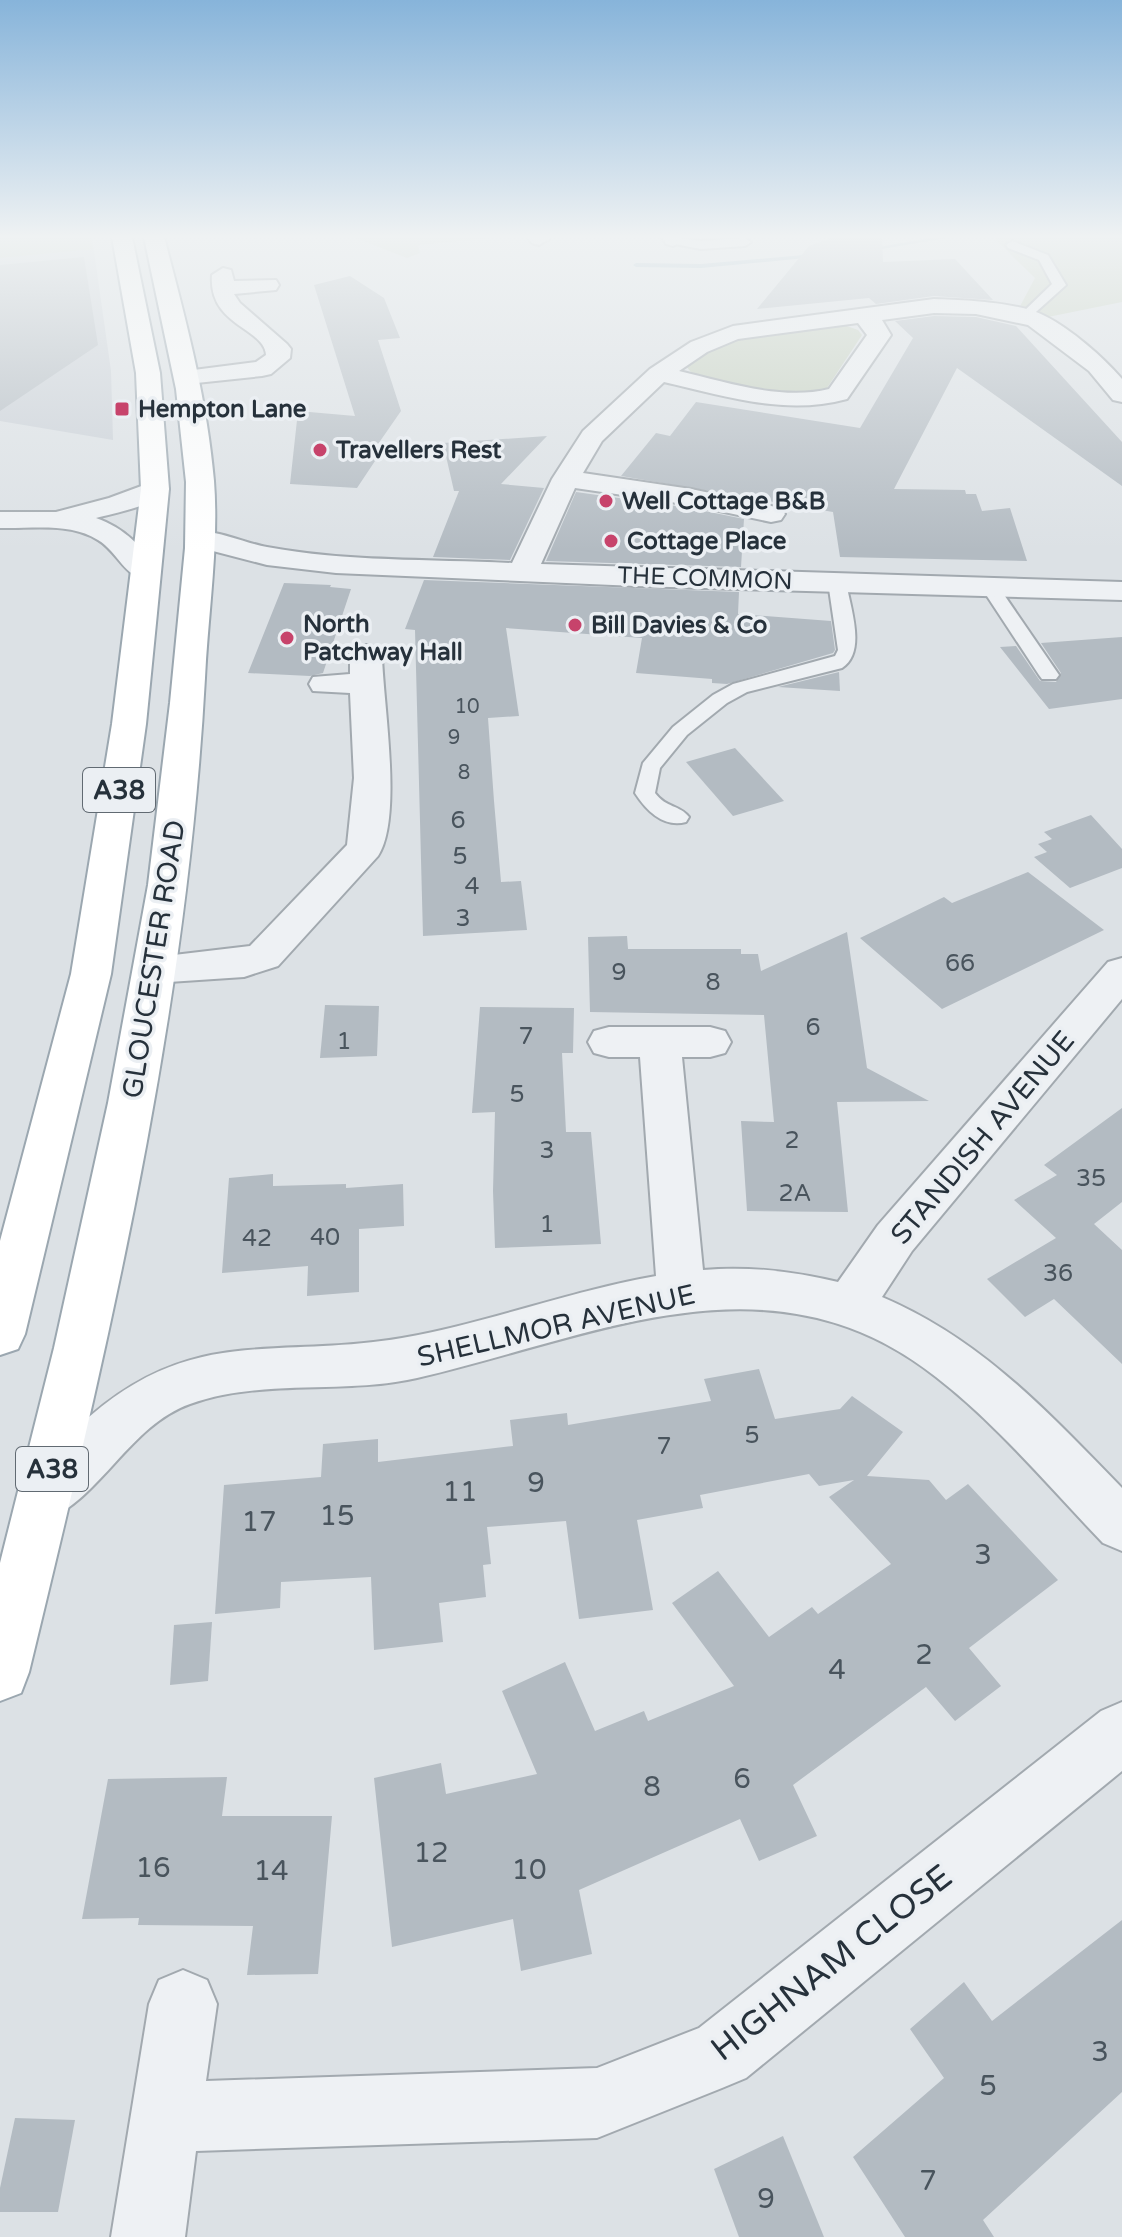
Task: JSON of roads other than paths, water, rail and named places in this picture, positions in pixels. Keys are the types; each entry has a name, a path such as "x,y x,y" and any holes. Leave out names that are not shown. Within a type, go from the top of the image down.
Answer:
{"main road":[{"name":"GLOUCESTER ROAD","path":"0,1334 91,974 129,724 155,489 148,373 142,341"},
{"name":"GLOUCESTER ROAD","path":"0,1672 46,1495 118,1176 154,969 185,741 200,539 200,483 187,377 179,341"}],"street":[{"path":"187,377 262,369 278,358 279,349 273,341"},
{"path":"522,573 566,479 592,437 659,374 713,341"},
{"path":"659,374 794,401 828,399 838,394 875,341"},
{"path":"1066,341 1098,366 1122,395"},
{"path":"566,479 691,497 771,514"},
{"path":"47,521 81,515 155,489"},
{"path":"0,520 47,521 100,528 113,536 145,572"},
{"name":"THE COMMON","path":"200,539 235,552 288,560 522,573 1122,591"},
{"name":"THE COMMON","path":"194,588 233,573 288,560"},
{"path":"154,969 244,963 264,956 365,848 371,829 371,799 365,669 325,684"},
{"name":"STANDISH AVENUE","path":"849,1306 895,1238 1122,972"},
{"path":"609,1042 710,1042"},
{"path":"660,1042 681,1291"},
{"name":"SHELLMOR AVENUE","path":"46,1495 127,1415 180,1384 253,1370 402,1360 681,1291 778,1287 849,1306 915,1337 965,1370 1122,1525"},
{"name":"HIGHNAM CLOSE","path":"166,2117 597,2103 722,2054 1122,1732"},
{"path":"148,2237 183,2004"}],"lane":[{"path":"678,817 655,808 645,793 650,767 680,731 730,694 843,659 847,650 837,582"},
{"path":"990,587 1049,675"}],"place":[{"name":"Hempton Lane","path":"122,409"},
{"name":"Travellers Rest","path":"320,450"},
{"name":"Well Cottage B&B","path":"606,501"},
{"name":"Cottage Place","path":"611,541"},
{"name":"Bill Davies & Co","path":"575,625"},
{"name":"North Patchway Hall","path":"287,638"}]}
